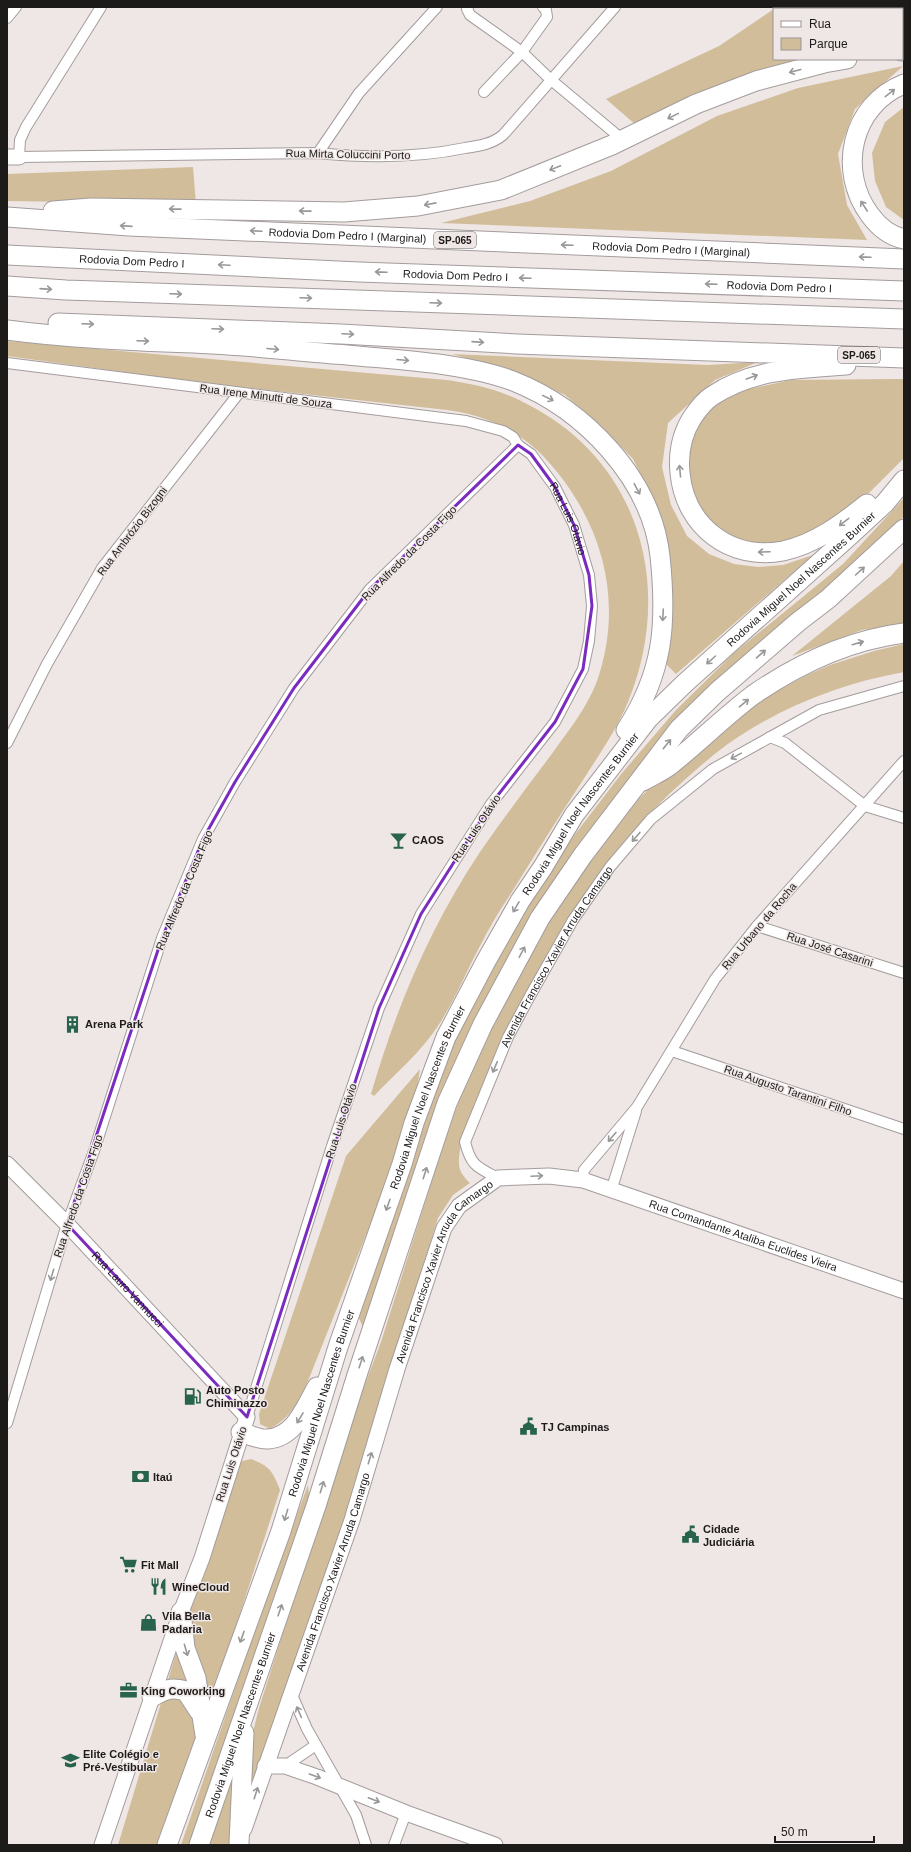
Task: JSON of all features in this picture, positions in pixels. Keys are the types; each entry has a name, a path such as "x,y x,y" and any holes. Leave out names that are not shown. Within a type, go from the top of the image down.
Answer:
{"highway":[{"path":"7,216 91,208 344,212 418,206 501,190 623,140 696,104 756,82 824,63 841,60"},
{"path":"904,84 897,87 880,100 863,117 855,137 851,159 854,186 862,205 877,224 897,237 904,239"},
{"name":"Rodovia Dom Pedro I (Marginal)","path":"7,216 129,226 904,259"},
{"name":"Rodovia Dom Pedro I","path":"7,255 359,272 904,291"},
{"path":"7,286 90,291 904,319"},
{"name":"SP-065","path":"7,322 341,334 518,344 904,358"},
{"path":"7,330 129,341 214,344 426,362 473,371 512,381 553,400 593,432 625,466 643,501 658,540 664,613 659,658 648,692 574,815"},
{"path":"873,356 855,365 796,368 758,375 730,385 711,396 699,407 684,433 679,464 681,488 689,506 703,528 720,541 739,550 761,553 802,545 836,528 873,500 904,468"},
{"name":"Rodovia Miguel Noel Nascentes Burnier","path":"167,1845 204,1727 281,1531 338,1347 446,1037 508,921 574,815 648,719 685,683 852,534 885,503 904,480"},
{"name":"Rodovia Miguel Noel Nascentes Burnier","path":"199,1845 316,1506 357,1375 447,1103 483,1024 540,918 583,855 679,729 717,692 798,622 828,599 904,530"},
{"path":"635,786 668,766 753,696 791,671 852,645 885,636 904,633"},
{"path":"244,1424 267,1440 282,1436 298,1423 338,1347"},
{"path":"181,1612 185,1648 196,1678 204,1727"},
{"path":"152,1697 173,1688 186,1690 204,1727"},
{"path":"239,1844 245,1713"}],"street":[{"path":"7,18 16,7"},
{"path":"13,157 26,127 101,7"},
{"path":"468,7 467,9 470,15 522,52 550,79 623,140"},
{"path":"484,92 522,52 547,16 544,7"},
{"name":"Rua Mirta Coluccini Porto","path":"13,157 318,152 347,156 439,153 496,141 503,136 550,79 615,7"},
{"path":"318,152 359,93 435,8"},
{"name":"Rua Irene Minutti de Souza","path":"7,362 466,421 504,431 513,437 518,445"},
{"name":"Rua Ambrózio Bizogni","path":"7,743 47,664 102,568 239,393"},
{"name":"Rua Alfredo da Costa Figo","path":"7,1423 67,1224 94,1151 162,938 203,839 235,782 294,688 370,589 518,445"},
{"name":"Rua Luis Otávio","path":"102,1845 181,1612 202,1558 331,1148 379,1008 421,914 491,804 555,722 583,669 589,641 592,606 589,575 574,525 555,487 531,454 518,445"},
{"name":"Avenida Francisco Xavier Arruda Camargo","path":"239,1844 352,1520 398,1369 444,1228 459,1206 498,1178 481,1169 469,1159 465,1142 508,1037 573,920 610,866 651,819 713,769 819,710 904,686"},
{"path":"770,737 785,743 865,806 904,818"},
{"name":"Rua Urbano da Rocha","path":"583,1180 584,1170 637,1108 715,979 756,926 904,761"},
{"name":"Rua José Casarini","path":"756,926 904,973"},
{"name":"Rua Augusto Tarantini Filho","path":"672,1051 904,1129"},
{"name":"Rua Urbano da Rocha","path":"611,1191 637,1108"},
{"name":"Rua Lauro Vannucci","path":"7,1164 67,1224 244,1424"},
{"name":"Rua Comandante Ataliba Euclides Vieira","path":"498,1178 549,1176 583,1180 611,1191 904,1291"},
{"path":"292,1695 306,1729 356,1815 366,1845"},
{"path":"285,1766 316,1745"},
{"path":"265,1766 285,1766 406,1813 495,1845"},
{"path":"394,1845 406,1813"}],"highlighted area":[{"path":"518,445 531,454 555,487 574,525 589,575 592,606 583,669 555,722 491,804 421,914 379,1008 247,1417 67,1224 162,938 203,839 235,782 294,688 370,589"}],"green space":[{"path":"904,7 904,41 903,8 776,8"},
{"path":"773,10 773,60 800,60 768,68 636,125 606,99 719,46"},
{"path":"903,66 855,109 838,154 847,205 867,240 441,223 530,201 611,171 717,116 798,88"},
{"path":"904,107 904,220 886,207 875,181 872,153 885,122"},
{"path":"193,167 196,204 7,201 7,174"},
{"path":"7,341 447,380 477,386 516,398 564,427 596,458 621,492 637,531 646,572 648,615 642,658 628,702 619,722 607,742 494,920 438,1027 417,1052 374,1096 371,1094 403,999 445,909 480,852 577,719 588,701 597,681 604,656 608,631 609,607 607,583 602,559 594,535 584,513 558,473 536,449 509,430 479,417 447,410 196,382 7,356"},
{"path":"452,354 708,365 758,362 715,380 668,423 662,467 671,505 687,536 709,554 734,564 758,567 783,565 813,555 676,674 666,664 671,582 656,506 633,459 602,427 565,395 501,368"},
{"path":"904,379 904,458 869,493 832,521 796,538 770,545 743,544 711,525 690,493 689,444 705,414 730,393 791,380"},
{"path":"904,498 904,516 896,525 828,589 745,655 670,728 504,972 364,1330 359,1318 427,1107 461,1022 532,898 573,837 622,773 676,710 734,653 843,564"},
{"path":"904,561 904,624 862,630 792,656 891,576"},
{"path":"904,644 904,672 854,684 805,701 759,724 716,753 663,800 626,839 584,894 566,924 497,1053 465,1132 461,1145 459,1166 463,1175 470,1183 453,1195 438,1218 330,1565 250,1789 251,1740 259,1708 349,1426 381,1342 439,1158 472,1063 551,914 629,808 652,786 762,699 807,675 830,665 874,651"},
{"path":"420,1069 415,1100 374,1215 308,1381 293,1409 284,1419 270,1429 260,1424 259,1414 346,1156"},
{"path":"251,1459 263,1464 270,1470 280,1490 165,1845 118,1845 184,1627 238,1462"},
{"path":"308,1485 309,1496 286,1571 192,1845 181,1845 266,1598"},
{"path":"233,1773 232,1845 210,1845"}],"place":[{"name":"CAOS","path":"399,840"},
{"name":"Arena Park","path":"72,1024"},
{"name":"Auto Posto Chiminazzo","path":"193,1396"},
{"name":"TJ Campinas","path":"528,1427"},
{"name":"Itaú","path":"140,1477"},
{"name":"Cidade Judiciária","path":"690,1535"},
{"name":"Fit Mall","path":"128,1565"},
{"name":"WineCloud","path":"159,1587"},
{"name":"Vila Bella Padaria","path":"149,1622"},
{"name":"King Coworking","path":"128,1691"},
{"name":"Elite Colégio e Pré-Vestibular","path":"70,1760"}]}
